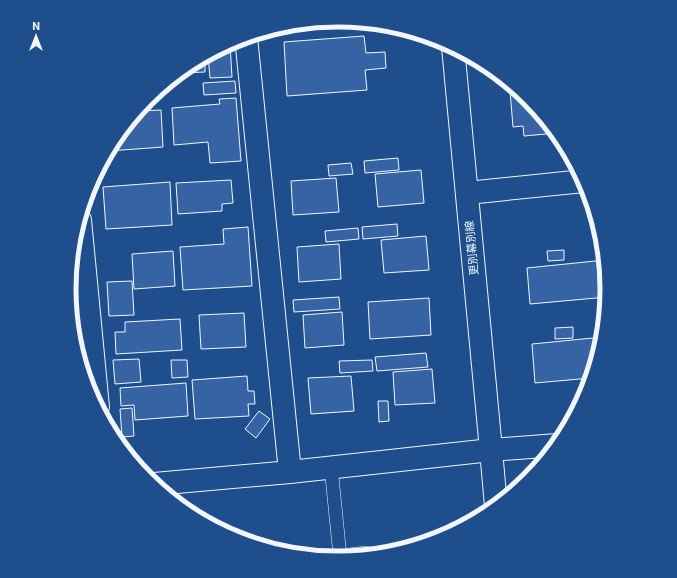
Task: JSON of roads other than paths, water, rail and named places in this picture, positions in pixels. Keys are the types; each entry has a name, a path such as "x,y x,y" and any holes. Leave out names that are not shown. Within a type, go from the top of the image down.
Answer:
{"street":[{"path":"247,44 290,472"},
{"name":"更別幕別線","path":"454,54 495,499"},
{"path":"467,193 577,182"},
{"path":"82,239 96,390"},
{"path":"163,483 290,472 491,450 548,446"}],"lane":[{"path":"331,467 339,551"}]}
